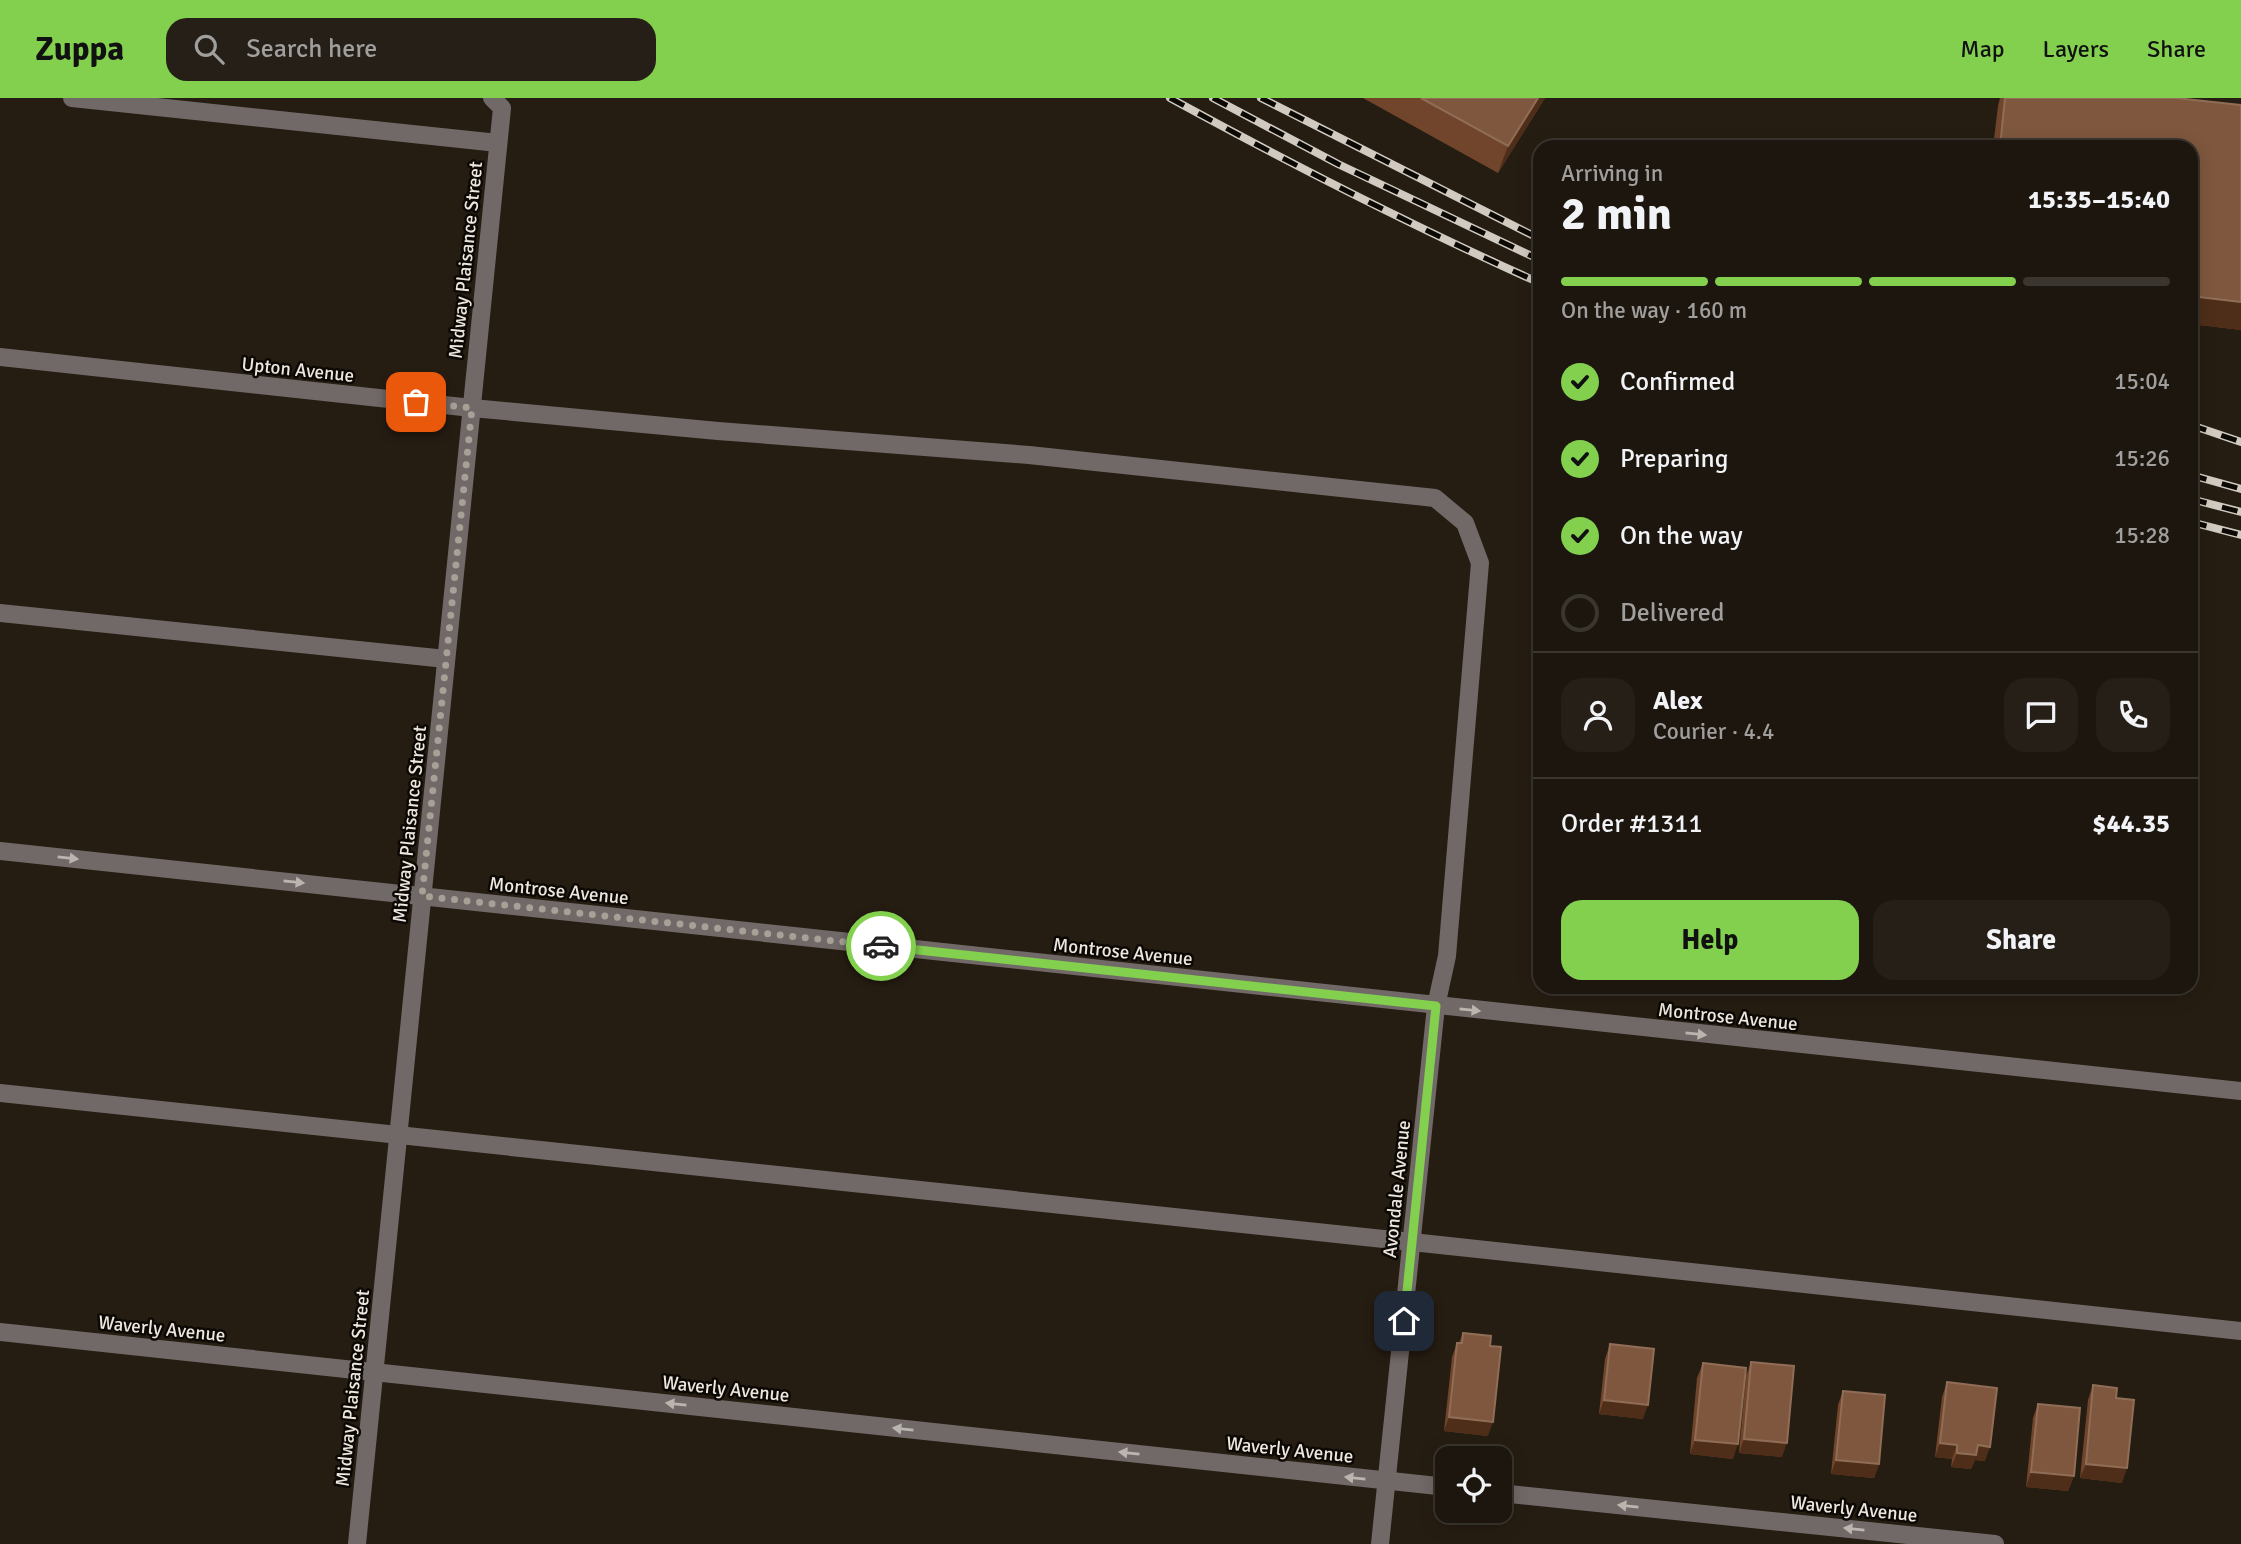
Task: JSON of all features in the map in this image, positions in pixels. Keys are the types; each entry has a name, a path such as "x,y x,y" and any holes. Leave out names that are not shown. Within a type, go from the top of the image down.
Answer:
{"street":[{"path":"72,98 498,143"},
{"name":"Midway Plaisance Street","path":"357,1544 498,143 497,103"},
{"name":"Upton Avenue","path":"0,357 472,408 718,431"},
{"name":"Avondale Avenue","path":"718,431 1029,455 1435,498 1465,523 1480,563 1447,956 1436,1006 1380,1544"},
{"path":"0,613 446,659"},
{"name":"Montrose Avenue","path":"0,851 2241,1091"},
{"path":"0,1093 2241,1331"},
{"name":"Waverly Avenue","path":"0,1332 1435,1486"},
{"name":"Waverly Avenue","path":"1512,1494 1995,1544"}],"building":[{"path":"1421,98 1538,98 1508,146"},
{"path":"2005,98 2176,98 2241,105 2241,302 2198,297 2198,140 2001,140"},
{"path":"1463,1333 1491,1336 1490,1346 1501,1347 1493,1422 1449,1417 1457,1343 1462,1343"},
{"path":"1610,1344 1654,1349 1648,1405 1604,1400"},
{"path":"1751,1362 1794,1366 1787,1443 1744,1439"},
{"path":"1703,1363 1746,1368 1738,1444 1695,1440"},
{"path":"1947,1382 1997,1388 1990,1447 1978,1445 1976,1455 1957,1453 1957,1445 1940,1443"},
{"path":"2093,1385 2117,1388 2116,1398 2134,1400 2127,1468 2086,1464"},
{"path":"1843,1391 1885,1395 1879,1464 1836,1460"},
{"path":"2038,1404 2080,1408 2074,1476 2031,1472"}],"railway":[{"path":"1170,98 1353,194 1533,280"},
{"path":"1213,98 1338,164 1533,257"},
{"path":"1261,98 1533,235"},
{"path":"2198,427 2241,442"},
{"path":"2198,477 2241,489"},
{"path":"2198,501 2241,512"},
{"path":"2198,524 2241,535"}],"way so far":[{"path":"416,402 472,408 422,896 881,946"}],"route":[{"path":"881,946 1436,1006 1404,1321"}]}
